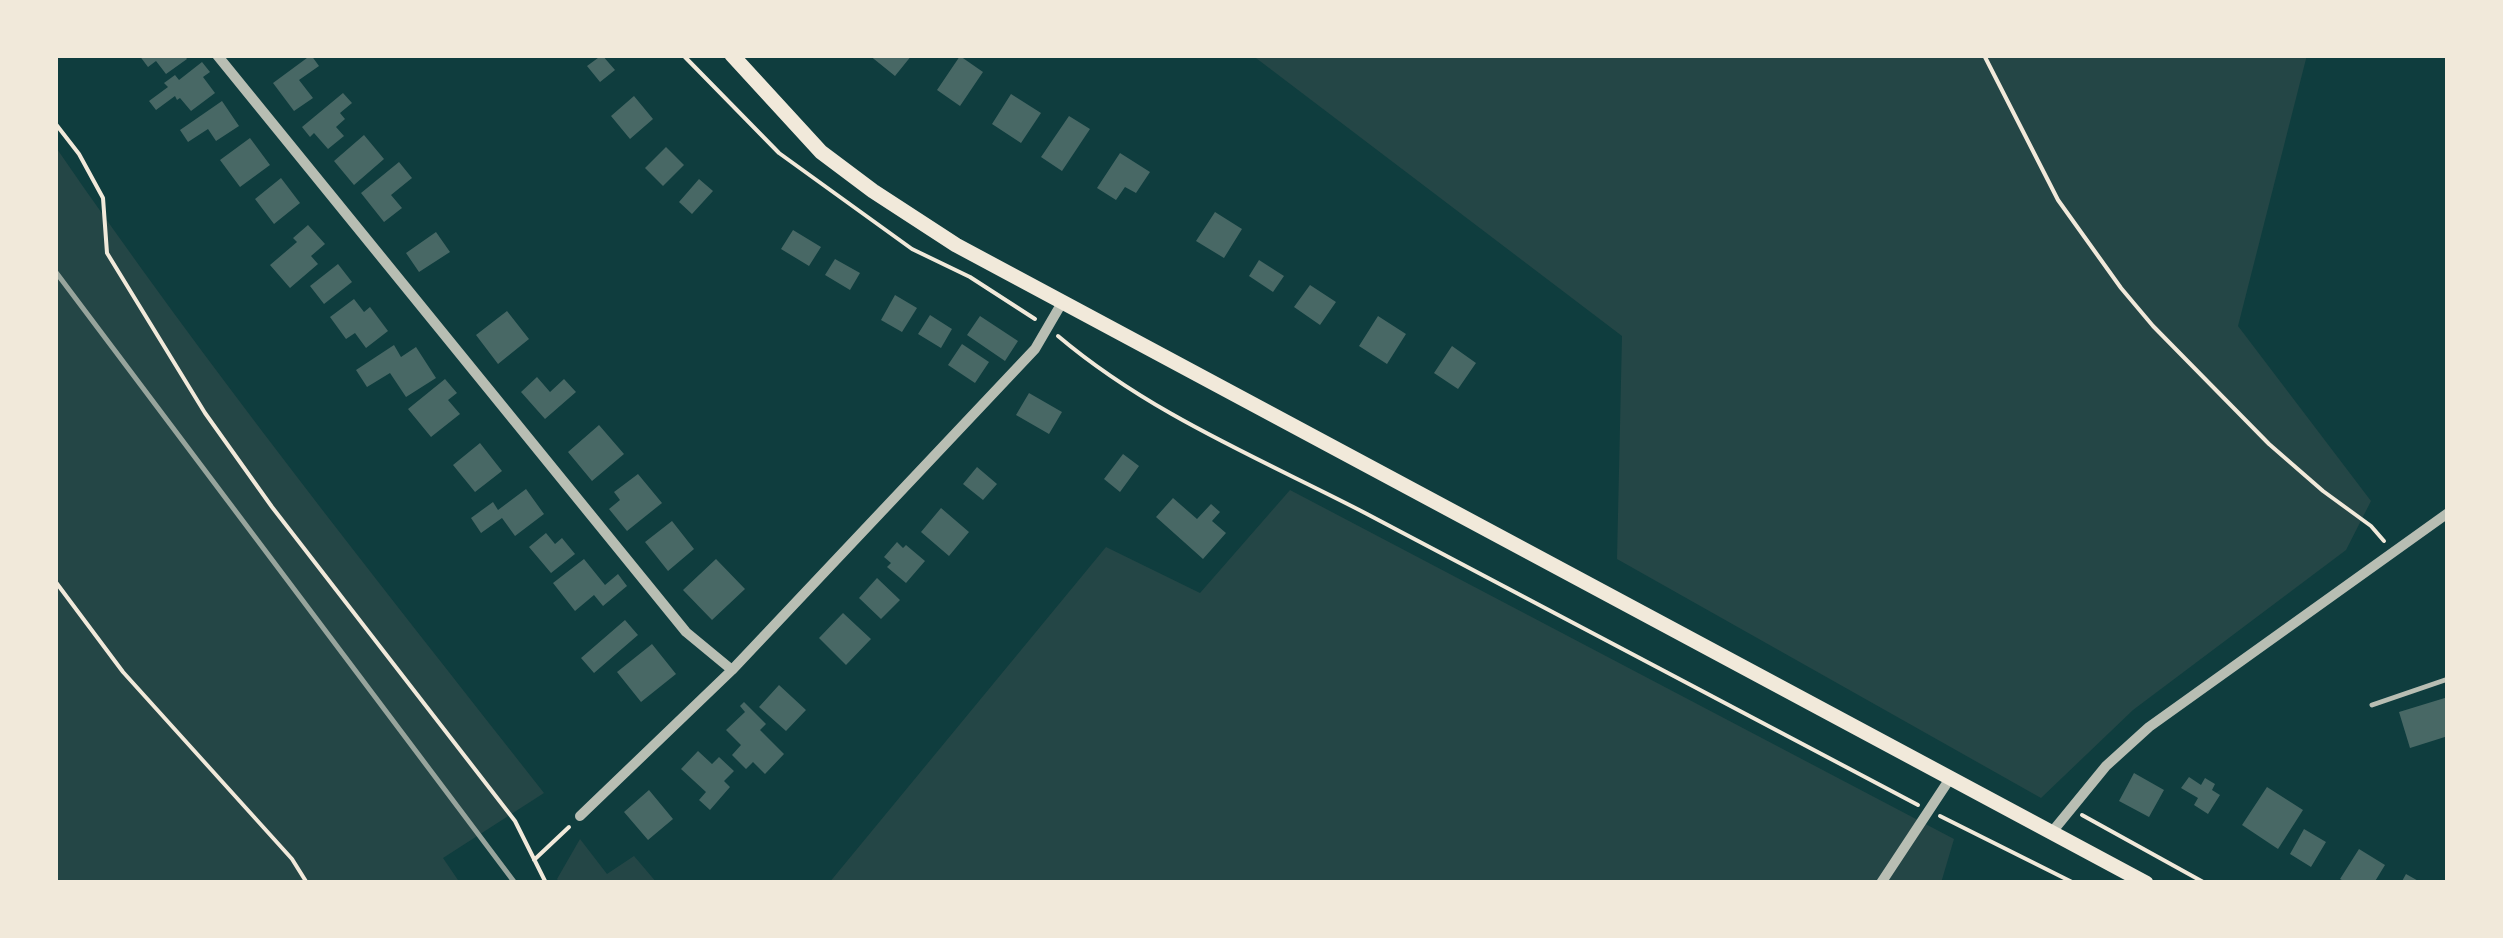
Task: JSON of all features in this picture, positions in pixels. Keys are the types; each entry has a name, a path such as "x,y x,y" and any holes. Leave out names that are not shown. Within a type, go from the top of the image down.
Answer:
{"main road":[{"path":"732,55 821,152 872,192 956,245 2146,883"}],"street":[{"path":"217,55 686,632 732,670"},
{"path":"580,816 732,670 1035,349 1063,300"},
{"path":"2052,832 2106,766 2150,727 2448,513"},
{"path":"1881,883 1949,780"}],"lane":[{"path":"2372,704 2448,679"}],"path":[{"path":"1984,55 2058,200 2132,301 2269,444 2295,469 2371,526 2392,553"},
{"path":"55,123 79,154 103,198 107,253 204,413 294,537 515,821 546,883"},
{"path":"1048,328 1090,363 1176,418 2074,883"},
{"path":"55,581 123,672 292,859 307,883"},
{"path":"2070,809 2205,883"},
{"path":"534,860 580,816"}],"shaded area":[{"path":"1252,55 2307,55 2238,326 2371,501 2346,550 2133,710 2041,798 1617,559 1622,336"},
{"path":"55,146 233,393 544,793 443,858 460,883 55,883"},
{"path":"1290,490 1954,839 1941,883 829,883 1106,547 1200,593"},
{"path":"580,839 607,874 634,856 657,883 560,883 557,879"}],"building":[{"path":"139,55 184,55 187,59 166,74 156,61 148,67"},
{"path":"311,55 319,66 299,80 313,98 294,111 273,83"},
{"path":"602,55 615,70 600,82 587,66"},
{"path":"869,55 912,55 895,76"},
{"path":"960,56 983,72 960,106 937,90"},
{"path":"202,62 210,72 203,77 215,93 191,111 175,96 156,110 149,101 168,87 164,83 175,75 179,80"},
{"path":"343,93 352,103 340,113 345,119 336,127 344,136 328,149 314,133 310,137 302,127"},
{"path":"1011,94 1041,113 1021,143 992,124"},
{"path":"634,96 653,119 630,139 611,116"},
{"path":"222,101 239,126 216,141 208,129 188,142 180,130"},
{"path":"1069,116 1090,129 1062,171 1041,157"},
{"path":"364,135 384,159 354,185 334,161"},
{"path":"250,138 270,165 240,187 220,160"},
{"path":"666,147 684,165 663,186 645,168"},
{"path":"1120,153 1150,172 1136,193 1125,187 1116,200 1097,188"},
{"path":"399,162 412,178 391,195 402,208 384,222 361,193"},
{"path":"281,178 300,203 274,224 255,199"},
{"path":"699,179 713,191 692,214 679,202"},
{"path":"1215,212 1242,229 1224,258 1196,241"},
{"path":"308,225 325,244 311,256 318,264 290,288 270,265 297,242 293,238"},
{"path":"793,230 821,247 809,266 781,249"},
{"path":"436,232 450,252 419,272 406,253"},
{"path":"835,259 860,273 850,290 825,275"},
{"path":"1259,260 1284,276 1273,292 1249,276"},
{"path":"338,264 352,282 324,304 310,286"},
{"path":"1310,285 1336,302 1320,325 1294,307"},
{"path":"895,295 917,308 902,332 881,320"},
{"path":"354,299 364,312 370,307 388,331 366,348 355,333 346,339 330,317"},
{"path":"507,311 529,339 498,364 476,335"},
{"path":"930,315 952,329 941,348 918,334"},
{"path":"980,316 1018,341 1005,361 967,335"},
{"path":"1378,316 1406,334 1387,364 1359,346"},
{"path":"962,344 989,362 975,383 948,365"},
{"path":"394,345 401,357 416,347 436,378 406,397 390,373 367,387 356,370"},
{"path":"1452,346 1476,363 1458,389 1434,373"},
{"path":"537,377 550,392 564,379 576,392 545,419 521,392"},
{"path":"445,379 457,393 448,400 460,414 431,437 408,409"},
{"path":"1029,393 1062,412 1049,434 1016,415"},
{"path":"599,425 624,454 592,481 568,452"},
{"path":"480,443 502,471 475,492 453,465"},
{"path":"1123,454 1139,466 1120,492 1104,479"},
{"path":"977,467 997,484 983,500 963,484"},
{"path":"638,474 662,503 627,531 609,509 620,500 614,492"},
{"path":"526,489 544,514 515,536 502,518 481,533 471,518 493,502 498,510"},
{"path":"1173,498 1197,519 1211,504 1220,512 1212,521 1226,533 1203,559 1156,517"},
{"path":"941,508 969,532 949,556 921,532"},
{"path":"672,521 694,549 668,571 645,542"},
{"path":"546,533 555,544 562,538 575,554 551,573 529,547"},
{"path":"897,542 925,561 906,583 887,567 891,563 884,557"},
{"path":"584,559 605,585 618,574 627,586 603,606 594,595 575,611 553,583"},
{"path":"716,559 745,589 712,620 683,590"},
{"path":"877,578 900,600 881,619 859,598"},
{"path":"843,613 871,639 846,665 819,638"},
{"path":"625,620 638,635 594,673 581,658"},
{"path":"652,644 676,674 641,702 617,672"},
{"path":"779,685 806,710 786,731 759,707"},
{"path":"2448,697 2448,736 2410,748 2399,712"},
{"path":"744,702 766,724 760,730 784,754 765,774 753,762 746,769 732,755 741,745 726,730 745,712 740,706"},
{"path":"698,751 712,764 719,757 734,771 724,781 730,787 710,810 699,800 706,792 681,769"},
{"path":"2134,773 2164,790 2149,817 2119,801"},
{"path":"2189,777 2201,785 2205,778 2215,784 2212,790 2220,795 2208,814 2194,805 2198,798 2181,788"},
{"path":"2267,787 2303,810 2278,849 2242,825"},
{"path":"649,790 673,819 648,840 624,812"},
{"path":"2304,829 2326,842 2311,867 2290,854"},
{"path":"2359,849 2385,865 2374,883 2347,883 2340,879"},
{"path":"2406,874 2422,883 2401,883"}],"railway":[{"path":"55,271 515,883"}]}
